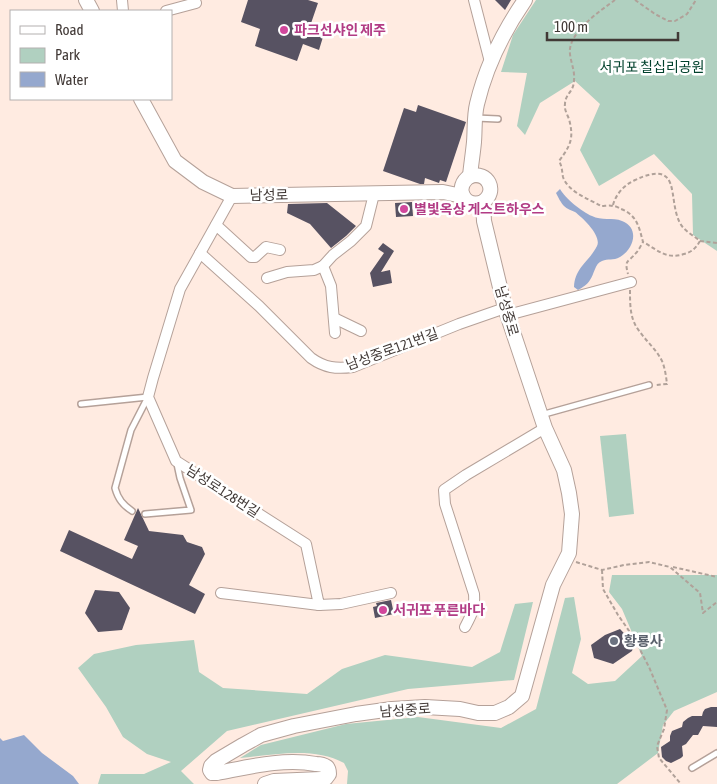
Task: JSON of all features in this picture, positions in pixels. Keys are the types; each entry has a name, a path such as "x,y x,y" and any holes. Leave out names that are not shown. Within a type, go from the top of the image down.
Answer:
{"street":[{"path":"474,0 490,62"},
{"name":"남성중로","path":"265,784 274,781 321,779 326,778 329,774 326,767 303,762 258,766 217,774 212,773 210,770 211,766 216,761 256,738 294,726 392,709 425,707 495,713 509,708 522,696 553,585 569,553 572,514 570,493 564,470 543,422 506,312 484,221 471,190 477,105 494,51 513,16 525,0"},
{"path":"169,10 196,2"},
{"name":"남성로","path":"142,100 175,161 203,182 232,196 374,194 471,190"},
{"path":"471,190 489,196 495,187"},
{"path":"267,278 287,272 314,270 323,266 366,226 374,194"},
{"path":"148,397 180,289 232,196"},
{"path":"216,225 251,257 255,257 266,247 280,250"},
{"name":"남성중로121번길","path":"200,254 259,306 311,358 320,364 334,368 353,367 459,324 631,282"},
{"path":"323,266 331,286 335,333"},
{"path":"334,318 361,331"},
{"name":"남성로128번길","path":"148,397 176,461 306,544 319,605"},
{"path":"465,626 475,605 474,594 446,504 444,490 543,422"},
{"path":"221,593 319,605 341,604 391,593"}],"lane":[{"path":"476,118 498,119"},
{"path":"543,422 649,385"},
{"path":"81,404 148,397"},
{"path":"132,511 121,502 114,488 131,430 148,397"},
{"path":"145,514 191,510 176,461"},
{"path":"692,768 717,753"}],"path":[{"path":"615,0 592,18 574,36 570,45 574,81 573,90 566,98 564,105 572,132 569,148 560,161 563,176 570,187 601,206 613,205 635,218 643,242 660,252 673,257 691,252 700,242"},
{"path":"634,0 668,21 675,21 688,14 696,0"},
{"path":"613,205 619,192 633,181 651,175 664,175 672,186 674,206 680,223 700,242 717,244"},
{"path":"643,242 628,259 626,267 631,282 631,312 634,322 663,363 667,384 649,385"},
{"path":"576,562 602,570 649,562 717,578"},
{"path":"670,567 700,593 703,613 717,602"},
{"path":"602,570 603,589 634,638 649,667 667,710 664,729 657,746 659,758 681,784"}],"green space":[{"name":"서귀포 칠십리공원","path":"536,0 717,0 717,251 693,235 692,194 654,154 599,186 580,150 600,104 575,81 540,103 525,135 517,126 527,73 501,72 513,35"},
{"path":"626,434 634,514 609,517 600,436"},
{"path":"612,575 717,575 717,692 674,711 663,725 658,753 617,784 347,784 348,771 344,763 320,755 293,753 240,758 261,745 346,724 418,717 501,728 536,709 565,598 574,597 581,639 572,673 588,684 615,681 642,656 622,609 609,592"},
{"path":"533,602 514,680 408,689 227,731 181,771 194,784 98,784 101,774 144,774 171,762 147,754 123,737 106,707 78,668 94,654 136,645 194,640 199,672 223,688 307,694 342,669 385,655 472,667 500,652 515,604"}],"water":[{"path":"560,189 562,193 583,211 603,219 622,221 628,224 633,233 632,244 629,249 617,258 600,262 589,282 578,290 574,287 577,274 594,252 598,242 597,237 587,223 562,203 556,193"},
{"path":"24,735 42,753 73,776 79,784 0,784 0,738 3,741"}],"building":[{"name":"파크선샤인 제주","path":"248,0 308,0 318,3 308,32 323,37 319,50 303,44 297,61 255,46 260,29 241,22"},
{"path":"495,0 511,0 505,10"},
{"path":"418,105 466,122 446,182 440,180 439,183 425,178 424,184 420,184 383,171 404,108 416,112"},
{"name":"별빛옥상 게스트하우스","path":"412,202 413,216 396,217 395,203"},
{"path":"327,203 356,226 331,248 310,224 287,213 288,204"},
{"path":"383,243 394,251 381,272 390,270 392,283 373,287 370,273 384,253 378,249"},
{"path":"138,508 149,531 183,535 187,542 202,547 205,554 189,585 205,594 195,614 60,551 69,530 132,559 138,546 124,540"},
{"path":"95,590 119,592 130,608 122,630 98,632 85,613"},
{"name":"서귀포 푸른바다","path":"391,600 394,614 375,618 373,607 377,606 376,603"},
{"path":"620,629 634,644 632,651 613,664 594,658 591,645 605,635"},
{"path":"717,707 717,727 703,726 698,735 693,735 682,746 683,756 681,758 671,763 666,761 662,757 661,747 670,741 672,731 682,727 683,722 692,716 702,716 705,709"}],"place":[{"name":"파크선샤인 제주","path":"284,30"},
{"name":"별빛옥상 게스트하우스","path":"404,209"},
{"name":"서귀포 푸른바다","path":"383,610"},
{"name":"황룡사","path":"614,641"}]}
